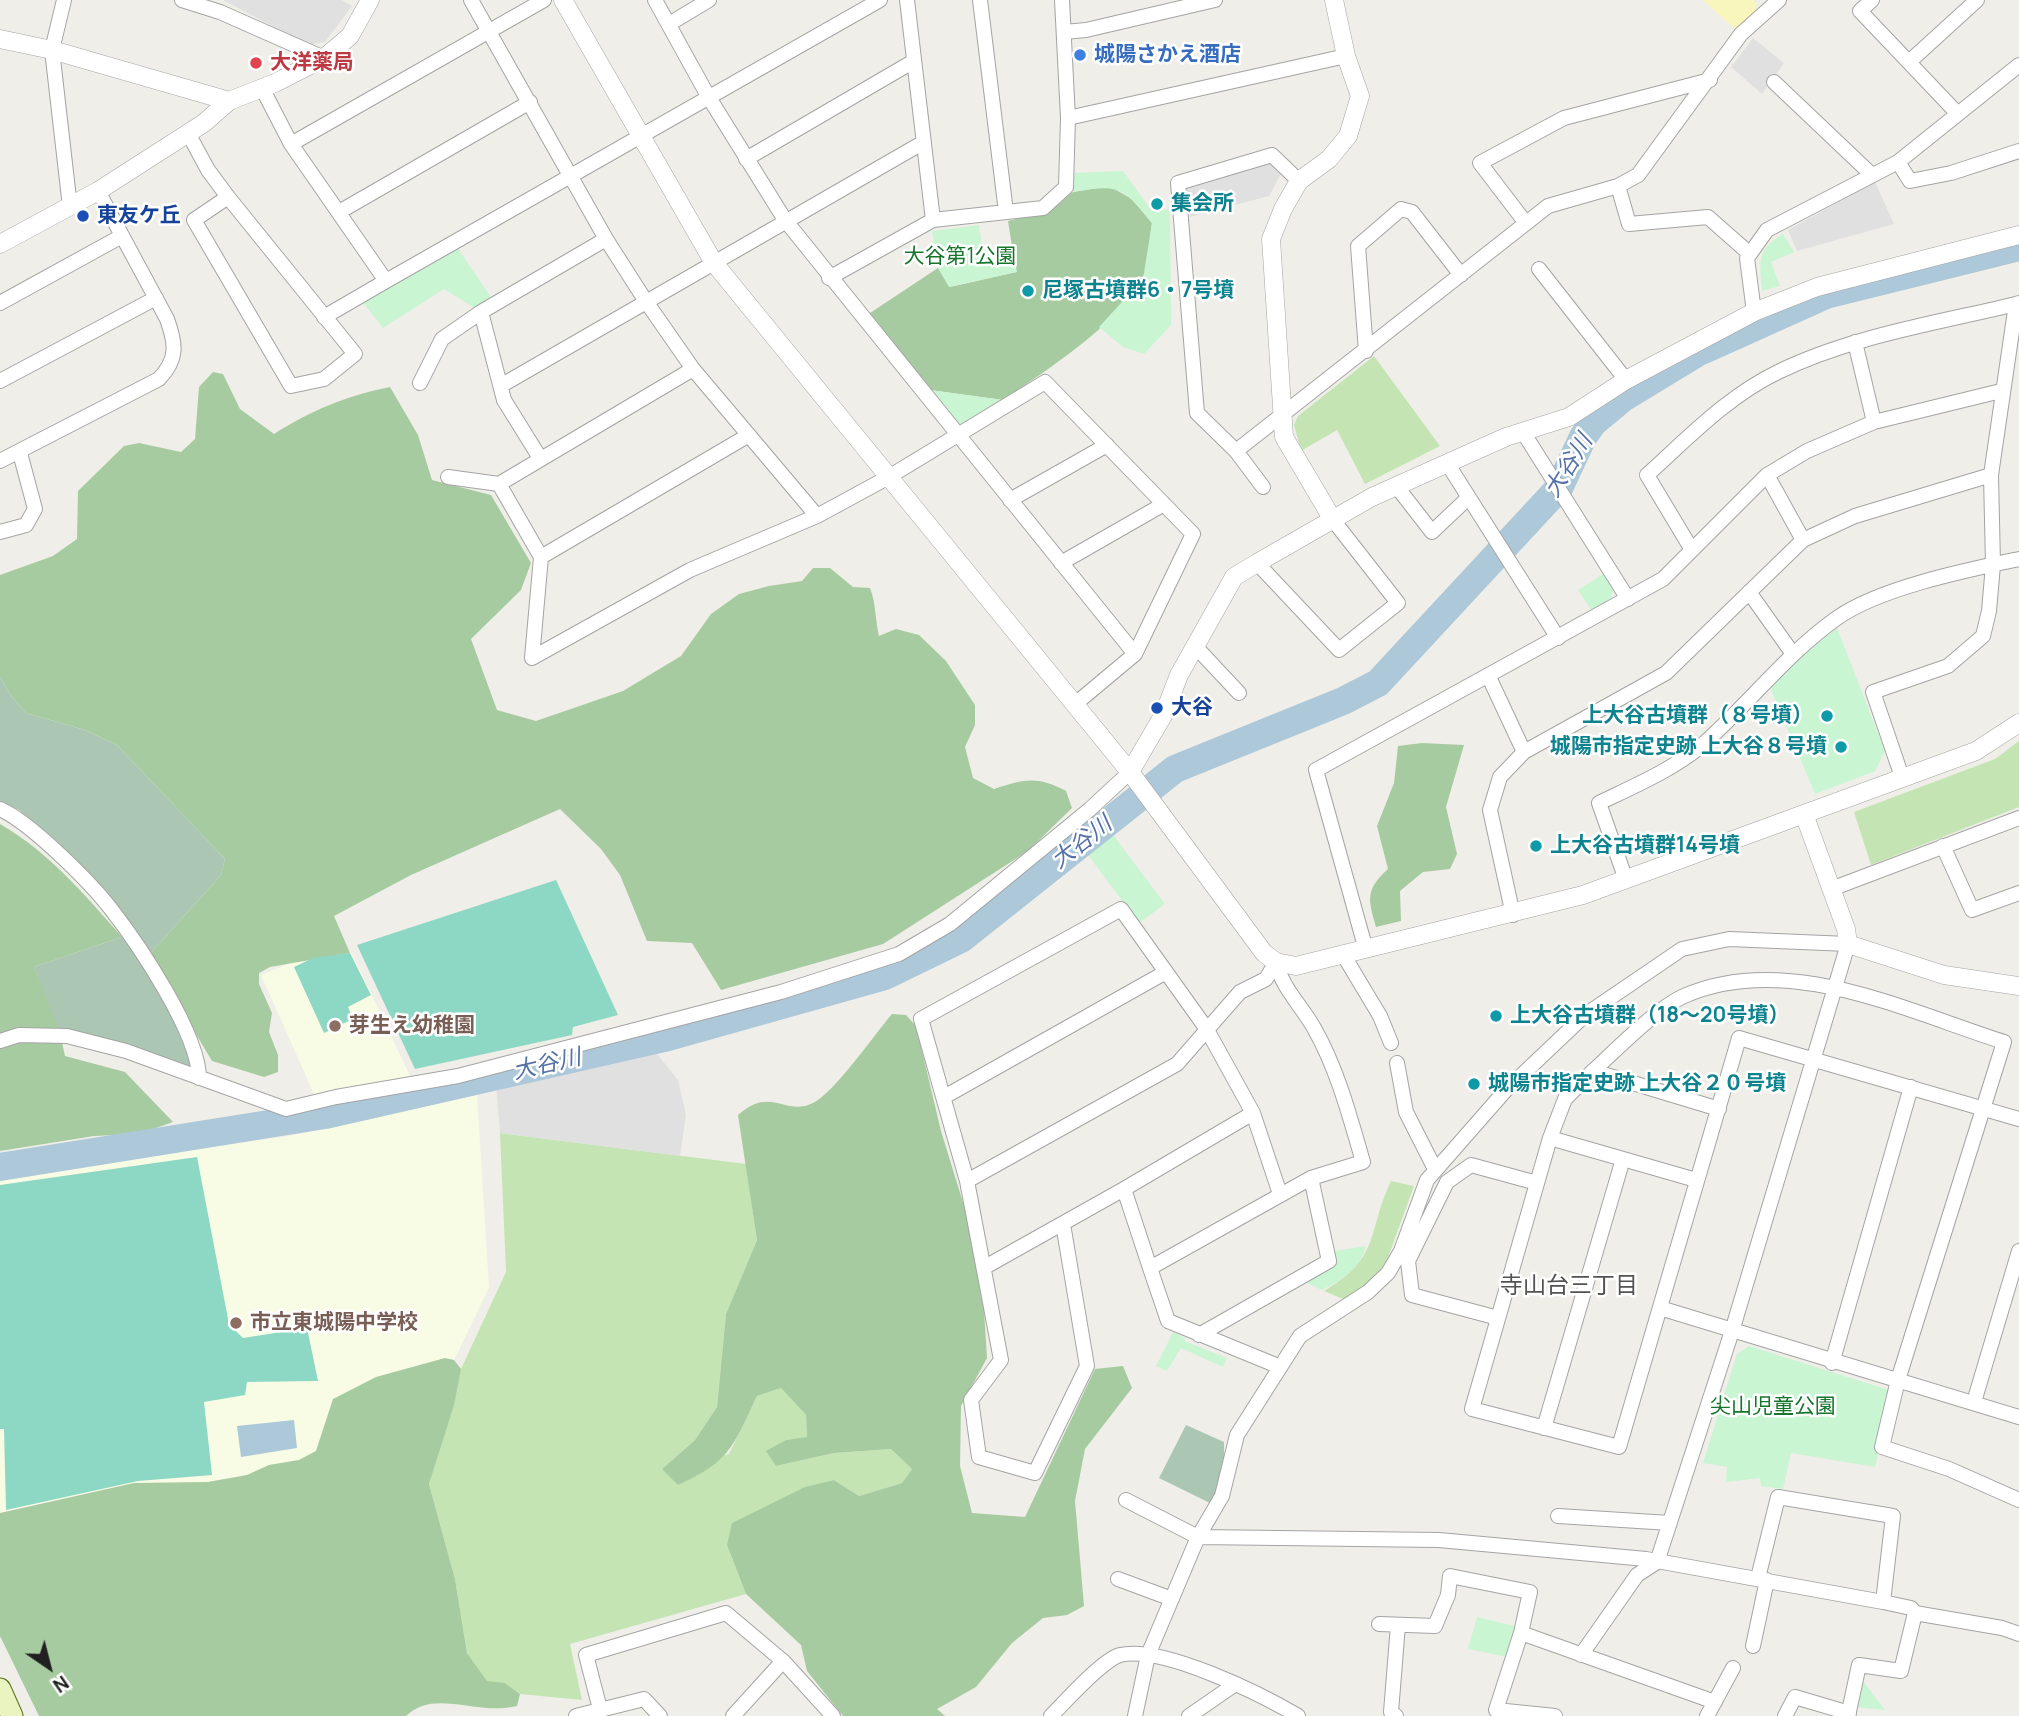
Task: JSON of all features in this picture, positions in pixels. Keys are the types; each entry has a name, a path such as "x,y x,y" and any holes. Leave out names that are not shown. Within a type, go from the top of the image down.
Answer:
{"main road":[{"path":"0,1689 12,1716"}],"street":[{"path":"64,0 52,50 70,207"},
{"path":"182,0 220,12 324,58"},
{"path":"0,244 98,191 188,133 229,101 324,58 350,36 370,0"},
{"path":"471,0 572,174 606,239 645,300 694,369 817,516"},
{"path":"291,144 544,0"},
{"path":"563,0 714,263 1139,785 1264,953 1276,962 1296,966 1344,956 1513,915 1626,880 1976,751 2019,723"},
{"path":"655,0 708,96 785,220 829,278 1135,654"},
{"path":"669,24 709,0"},
{"path":"324,317 880,0"},
{"path":"907,0 933,220"},
{"path":"981,0 1006,212"},
{"path":"829,278 933,220 1043,208 1066,187 1068,118 1062,0"},
{"path":"1064,32 1086,30 1215,0"},
{"path":"1257,563 1339,650 1398,603 1333,520 1284,437 1271,239 1283,209 1299,181 1329,159 1348,136 1360,96 1346,56 1334,0"},
{"path":"1872,0 1860,11 1958,114"},
{"path":"1909,62 1977,0"},
{"path":"1236,451 1284,416 1548,206 1618,186 1638,176 1741,34 1770,2"},
{"path":"0,39 52,50 229,101"},
{"path":"1068,118 1346,56"},
{"path":"746,159 914,61"},
{"path":"1754,312 1747,258 1767,230 1898,162 2019,65"},
{"path":"1525,222 1480,163 1564,118 1710,80"},
{"path":"1774,82 1872,175"},
{"path":"262,88 291,144 386,281"},
{"path":"339,212 530,102"},
{"path":"188,133 208,170 228,197 355,354 324,379 291,386 194,220 228,197"},
{"path":"502,385 645,300 924,142"},
{"path":"1898,162 1910,181 1951,173 2019,151"},
{"path":"1263,487 1236,451 1197,413 1178,183 1272,155 1299,181"},
{"path":"1618,186 1629,224 1708,217 1750,254"},
{"path":"0,461 159,379 175,358 173,337 156,298 98,191"},
{"path":"1366,351 1358,246 1401,209 1412,212 1461,275"},
{"path":"0,303 122,236"},
{"path":"0,1041 19,1035 67,1036 126,1051 286,1110 336,1097 472,1072 781,992 886,958 950,924 1089,810 1139,785 1164,714 1195,646 1234,577 1396,487 1523,432 1569,417 1626,380 1754,312 1816,287 2019,236"},
{"path":"420,383 442,339 481,312 606,239"},
{"path":"1539,269 1626,380"},
{"path":"0,381 156,298"},
{"path":"1692,550 1647,475 1728,402 1778,372 1855,342 2017,304 2001,391 1991,475 1993,565 1989,611 1983,636 1948,666 1873,692 1902,777"},
{"path":"481,312 504,400 540,457"},
{"path":"1855,342 1874,422"},
{"path":"448,477 499,484 540,457 694,369"},
{"path":"499,484 541,557 532,658 690,570 817,516 887,478 1045,382 1193,534 1135,654 1074,705"},
{"path":"1366,950 1316,770 1663,579 1767,475 1807,451 1874,422 2001,391"},
{"path":"1523,432 1628,599"},
{"path":"541,557 749,435"},
{"path":"1010,500 1107,445"},
{"path":"0,533 26,525 35,509 20,453"},
{"path":"1447,463 1558,639"},
{"path":"1767,475 1803,540"},
{"path":"1513,915 1490,810 1500,777 1524,752 1666,673 1803,540 1855,516 1991,475"},
{"path":"1396,487 1432,532 1468,498"},
{"path":"1061,563 1164,504"},
{"path":"1626,880 1599,803 1699,747 1793,654 1839,617 1884,595 2019,559"},
{"path":"1749,592 1793,654"},
{"path":"1195,646 1239,693"},
{"path":"1488,675 1524,752"},
{"path":"0,809 35,835 111,908 161,983 199,1060 199,1078"},
{"path":"1581,1655 1637,1575 1657,1562 1732,1331 1848,944 1846,929 1804,814"},
{"path":"1831,889 2019,818"},
{"path":"1943,846 1972,910 2019,893"},
{"path":"1063,1224 1087,1366 1035,1473 979,1457 971,1400 1001,1360 967,1181 921,1019 1121,909 1206,1028 1252,1114 1280,1194"},
{"path":"1135,1716 1148,1655 1198,1537 1222,1496 1237,1435 1278,1366 1300,1336 1368,1292 1388,1273 1401,1251 1427,1180 1435,1169 1505,1091 1586,1015 1682,949 1729,939 1848,944 1944,975 2019,986"},
{"path":"1344,956 1380,1017 1391,1043"},
{"path":"967,1181 1177,1064 1240,992 1266,979 1276,962"},
{"path":"1150,1268 1311,1178 1363,1162 1329,1059 1314,1027 1280,979 1276,962"},
{"path":"944,1097 1167,972"},
{"path":"2019,1119 1984,1108 1812,1058 1739,1038 1619,1447 1472,1409 1550,1138 1564,1099 1593,1071 1681,998 1716,985 1763,980 1834,987 2004,1042 1984,1108 1898,1380 1882,1447 1949,1469 2019,1500"},
{"path":"1397,1063 1406,1112 1435,1169"},
{"path":"1593,1071 1719,1109"},
{"path":"1832,1363 1911,1087"},
{"path":"985,1267 1252,1114"},
{"path":"1550,1138 1696,1180"},
{"path":"1544,1428 1623,1159"},
{"path":"1498,1318 1412,1295 1408,1261 1447,1182 1471,1165 1537,1183"},
{"path":"1199,1335 1329,1261 1311,1178"},
{"path":"1124,1189 1168,1321 1278,1366"},
{"path":"1974,1402 2019,1251"},
{"path":"1660,1308 1832,1363 2019,1417"},
{"path":"1753,1646 1777,1497 1893,1516 1883,1602"},
{"path":"1126,1500 1198,1537 1439,1540 1657,1562 1883,1602 1911,1608 1915,1613 2002,1628 2019,1634"},
{"path":"1558,1516 1670,1522"},
{"path":"1379,1624 1435,1626 1448,1595 1450,1576 1530,1592 1521,1633 1496,1713 1555,1716"},
{"path":"1118,1579 1172,1598"},
{"path":"599,1713 586,1656 726,1613 783,1661 833,1716"},
{"path":"1785,1716 1795,1697 1848,1714 1859,1665 1901,1671 1915,1613"},
{"path":"1396,1716 1391,1712 1398,1625"},
{"path":"1521,1633 1715,1702"},
{"path":"1051,1716 1086,1681 1118,1656 1148,1655 1173,1660 1234,1685 1298,1716"},
{"path":"733,1716 783,1661"},
{"path":"1707,1716 1733,1668"},
{"path":"1189,1716 1234,1685"},
{"path":"576,1716 599,1713 644,1699 660,1716"}],"shaded area":[{"path":"223,0 342,0 352,6 325,42 308,45"},
{"path":"1753,38 1784,63 1762,94 1731,67"},
{"path":"1272,160 1282,172 1269,196 1190,217 1183,185"},
{"path":"1875,182 1894,224 1797,251 1788,230"},
{"path":"0,677 26,713 85,730 117,745 225,859 221,875 149,955 115,903 19,810 0,801"},
{"path":"122,937 160,990 192,1064 189,1067 125,1044 59,1031 34,967"},
{"name":"芽生え幼稚園","path":"346,950 352,953 410,1076 314,1094 261,975 310,955"},
{"path":"654,1050 678,1080 686,1115 680,1156 500,1133 496,1086"},
{"name":"市立東城陽中学校","path":"477,1095 489,1288 454,1360 445,1358 423,1365 333,1399 316,1451 299,1460 269,1465 247,1475 208,1482 134,1483 0,1513 0,1176 290,1136"},
{"path":"1186,1425 1224,1442 1224,1463 1212,1504 1159,1478"}],"green space":[{"path":"1123,171 1152,211 1170,211 1171,325 1144,354 1123,347 1099,327 1143,279 1152,223 1133,201 1118,191 1101,188 1073,192 1073,173"},
{"path":"1109,186 1132,199 1152,223 1144,275 1129,298 1097,331 1003,400 930,390 870,313 938,268 950,287 1016,272 1008,221 1046,212 1073,192"},
{"name":"大谷第1公園","path":"979,225 983,254 1013,249 1017,272 949,287 938,268 932,231"},
{"path":"1783,234 1794,252 1771,262 1780,286 1762,291 1761,258 1768,246"},
{"path":"457,247 492,299 476,309 444,289 383,328 362,301"},
{"path":"1374,356 1440,446 1365,484 1337,430 1301,451 1294,425 1298,416"},
{"path":"213,372 223,374 240,409 274,434 330,405 390,387 418,435 432,480 491,495 531,563 521,590 471,639 497,710 536,721 623,691 681,656 711,614 739,594 802,581 813,568 830,568 853,587 870,588 879,636 896,629 919,635 946,661 975,705 975,725 965,747 973,778 994,789 1023,781 1047,783 1066,791 1072,808 1028,851 883,944 721,990 692,943 647,941 620,875 601,849 560,809 411,875 334,916 350,953 270,967 259,973 259,984 272,1013 269,1032 278,1055 278,1072 264,1077 212,1061 149,955 221,875 225,859 117,745 85,730 26,713 12,697 0,677 0,575 53,556 77,539 78,491 124,446 139,443 181,452 195,439 199,387"},
{"path":"930,390 1003,400 959,425"},
{"path":"1603,574 1613,590 1610,599 1592,611 1578,590"},
{"path":"1837,628 1885,751 1875,771 1815,794 1770,687 1805,653"},
{"path":"2019,741 2019,807 1871,865 1854,812 1995,759"},
{"path":"1422,743 1464,745 1446,807 1457,854 1450,869 1423,872 1400,891 1401,921 1376,927 1370,895 1375,883 1388,869 1377,826 1394,783 1398,746"},
{"path":"0,824 50,861 122,937 34,967 57,1021 65,1056 125,1072 173,1122 139,1134 94,1136 0,1151"},
{"path":"1111,832 1165,904 1139,923 1085,851"},
{"path":"556,880 618,1015 573,1027 572,1035 415,1069 357,945"},
{"path":"350,953 371,995 348,1007 353,1019 324,1033 294,967 313,958"},
{"path":"892,1014 906,1015 916,1026 941,1131 981,1261 987,1358 961,1406 960,1466 972,1513 1025,1517 1095,1369 1123,1366 1132,1388 1085,1449 1075,1501 1084,1606 1067,1615 1043,1618 1012,1643 976,1687 937,1709 945,1716 843,1716 807,1671 801,1645 746,1594 727,1545 732,1523 805,1487 834,1480 859,1496 902,1483 912,1469 891,1449 834,1453 776,1466 766,1451 786,1440 807,1437 806,1415 781,1388 757,1396 735,1440 709,1468 678,1485 662,1469 695,1440 717,1407 726,1314 757,1240 738,1115 760,1102 794,1107 813,1103 843,1076"},
{"path":"500,1133 746,1164 757,1240 726,1314 717,1407 695,1440 662,1469 729,1454 757,1396 781,1388 806,1415 807,1438 786,1440 776,1466 834,1453 891,1449 912,1469 902,1483 859,1496 834,1480 817,1485 789,1498 765,1514 727,1545 746,1594 570,1644 582,1700 520,1694 505,1683 487,1682 467,1653 455,1579 429,1484 461,1369 506,1272"},
{"path":"197,1157 229,1324 243,1338 307,1328 318,1381 247,1382 245,1395 204,1402 212,1475 138,1481 6,1510 4,1429 0,1429 0,1185"},
{"path":"1391,1181 1414,1186 1386,1263 1375,1279 1348,1301 1324,1291 1343,1278 1364,1255"},
{"path":"1366,1246 1355,1268 1337,1282 1322,1290 1307,1283 1335,1265 1334,1251"},
{"path":"1173,1332 1185,1338 1184,1341 1227,1358 1223,1367 1181,1348 1167,1371 1156,1366"},
{"name":"尖山児童公園","path":"1749,1346 1892,1391 1875,1467 1791,1453 1783,1489 1761,1486 1760,1478 1726,1482 1727,1467 1703,1463 1737,1354"},
{"path":"445,1358 454,1360 461,1369 454,1405 429,1484 455,1579 467,1653 487,1681 505,1683 520,1694 517,1706 486,1708 429,1704 406,1716 39,1716 0,1636 0,1513 134,1483 208,1482 247,1475 269,1465 299,1460 316,1451 333,1399 376,1377"},
{"path":"1477,1617 1519,1627 1508,1657 1468,1649"},
{"path":"1862,1680 1885,1710 1855,1707"}],"sand":[{"path":"1703,0 1753,0 1757,4 1755,12 1738,32"}],"water":[{"path":"294,1420 297,1448 241,1457 237,1426"}],"waterway":[{"name":"大谷川","path":"0,1167 325,1115 668,1037 885,976 961,939 1175,769 1343,701 1378,683 1559,488 1583,437 1593,423 1623,398 1697,353 1826,295 2019,247"}],"place":[{"name":"城陽さかえ酒店","path":"1080,55"},
{"name":"大洋薬局","path":"256,63"},
{"name":"集会所","path":"1157,204"},
{"name":"東友ケ丘","path":"83,216"},
{"name":"尼塚古墳群6・7号墳","path":"1028,291"},
{"name":"大谷","path":"1157,708"},
{"name":"上大谷古墳群（８号墳）","path":"1827,716"},
{"name":"城陽市指定史跡 上大谷８号墳","path":"1841,747"},
{"name":"上大谷古墳群14号墳","path":"1536,846"},
{"name":"上大谷古墳群（18～20号墳）","path":"1496,1016"},
{"name":"芽生え幼稚園","path":"335,1026"},
{"name":"城陽市指定史跡 上大谷２０号墳","path":"1474,1084"},
{"name":"市立東城陽中学校","path":"236,1323"}],"district":[{"name":"寺山台三丁目","path":"1569,1287"}]}
